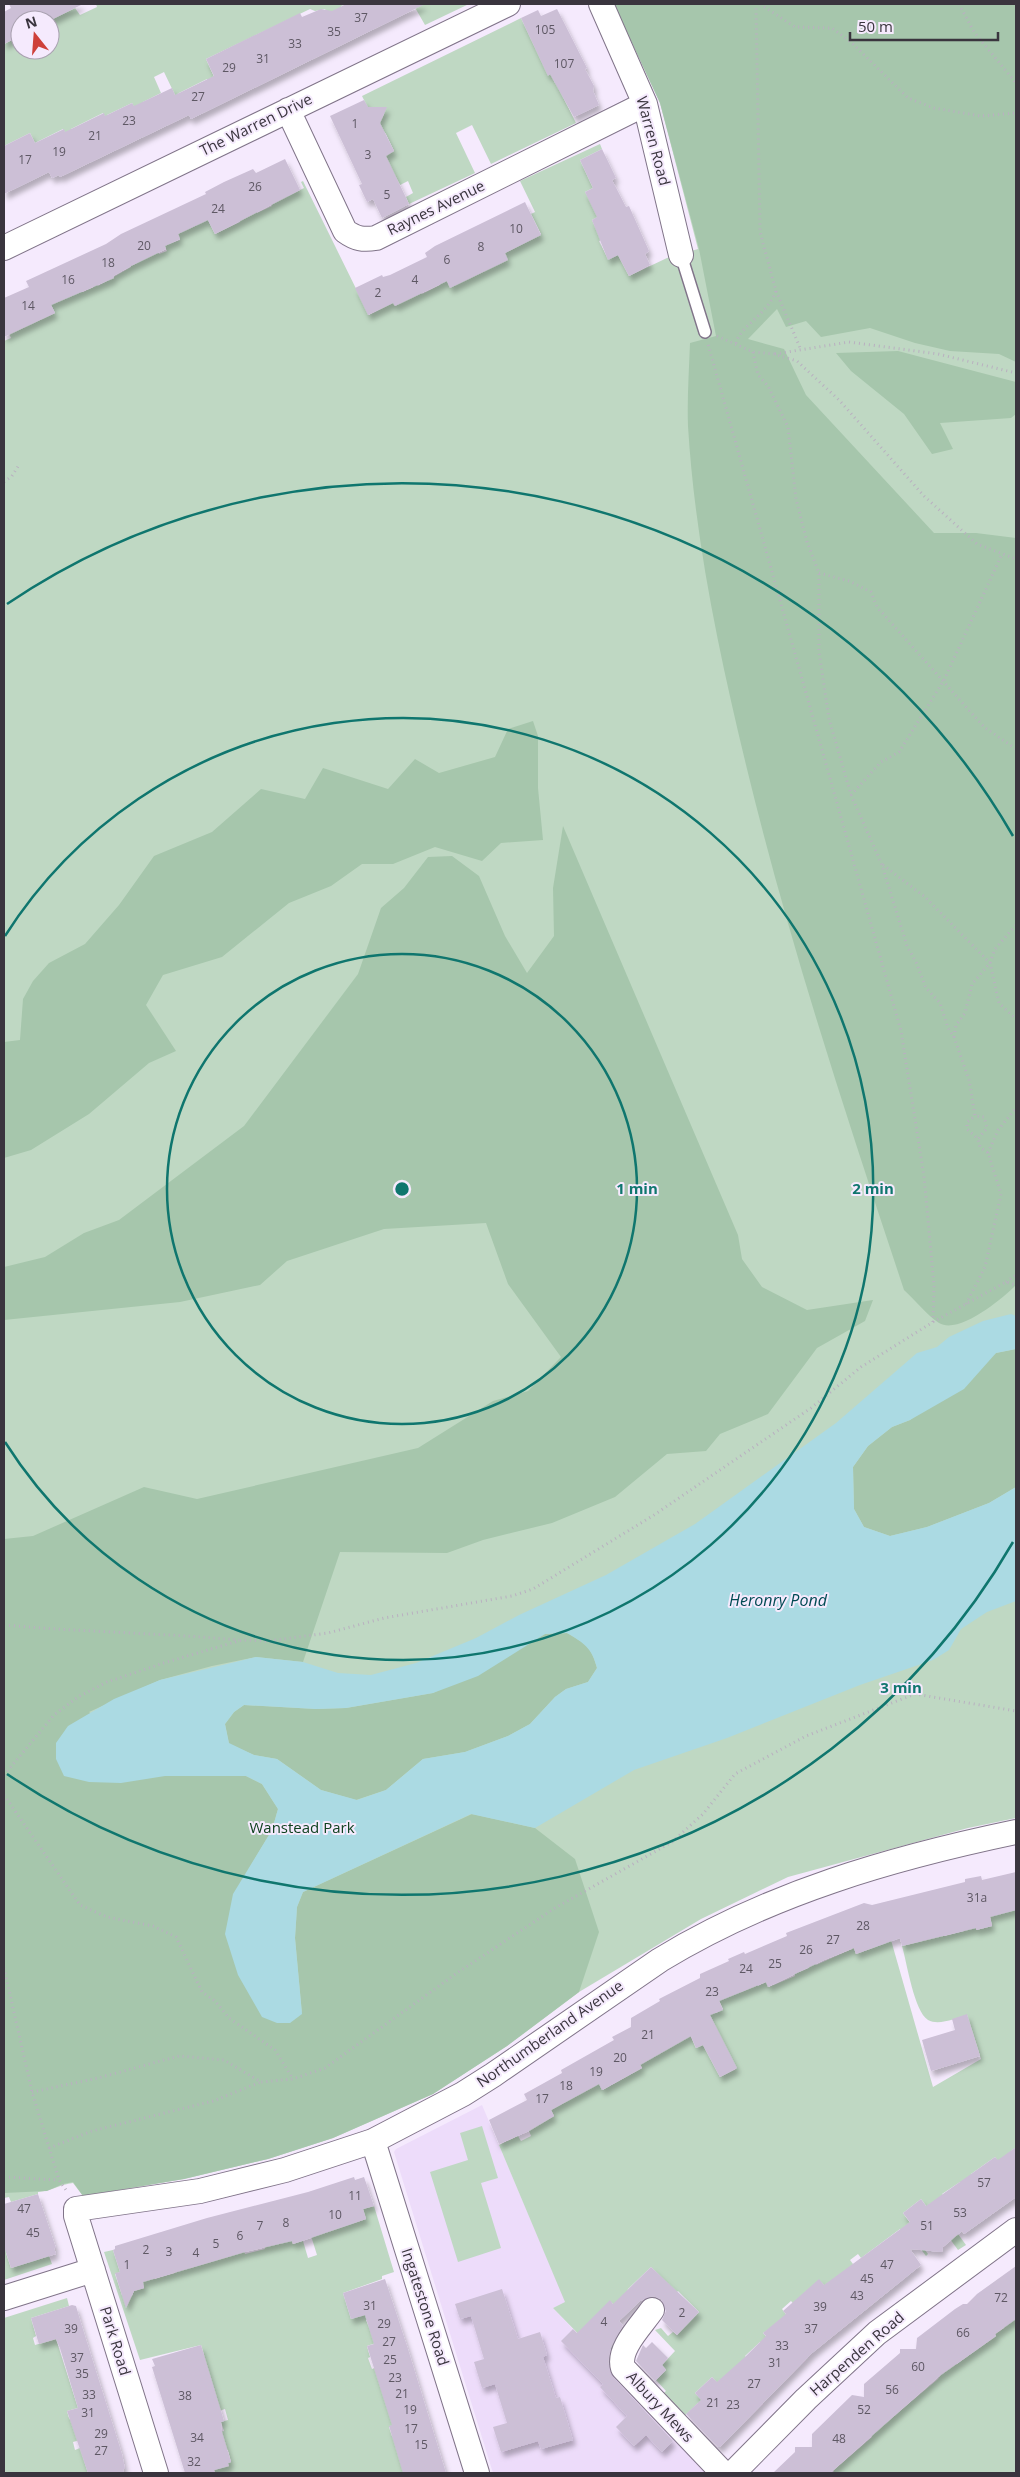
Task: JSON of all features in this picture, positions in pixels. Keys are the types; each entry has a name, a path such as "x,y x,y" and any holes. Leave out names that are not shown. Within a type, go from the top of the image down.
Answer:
{"street":[{"name":"The Warren Drive","path":"4,248 508,4"},
{"name":"Warren Road","path":"601,4 645,104 681,255"},
{"name":"Raynes Avenue","path":"288,110 346,231 354,237 364,240 376,238 645,104"},
{"name":"Northumberland Avenue","path":"76,2209 200,2191 284,2170 372,2141 463,2094 652,1964 690,1942 751,1912 849,1874 948,1846 1016,1832"},
{"name":"Ingatestone Road","path":"372,2141 478,2473"},
{"name":"Park Road","path":"76,2209 76,2216 156,2473"},
{"name":"Harpenden Road","path":"733,2473 806,2399 877,2333 1016,2230"},
{"path":"4,2298 93,2270"},
{"name":"Albury Mews","path":"652,2310 624,2350 621,2361 623,2368 723,2473"}],"lane":[{"path":"681,255 705,332"}],"path":[{"path":"758,4 795,27 832,28 852,43 908,98 934,108 981,116 1016,113"},
{"path":"758,4 760,232 776,291 801,350"},
{"path":"959,4 974,32 1016,83"},
{"path":"736,343 738,335 765,312 776,291"},
{"path":"705,332 736,343 753,352 774,354 797,361 839,400 924,496 977,544 1016,559"},
{"path":"705,332 901,1031 924,1176 934,1286 933,1322"},
{"path":"774,354 849,342 938,354 1016,373"},
{"path":"753,352 758,374 768,386 788,427 796,499 807,542 819,573 819,652 829,718 851,795 882,865 908,946 926,988 940,1003 948,1028 954,1037 969,1080 975,1116"},
{"path":"4,482 12,476 19,465"},
{"path":"851,795 881,762 899,752 944,680 1002,554"},
{"path":"819,573 849,581 871,592 877,607 984,727 1016,749"},
{"path":"882,865 925,897 990,963 1000,1003 1016,1019"},
{"path":"954,1037 956,1026 965,1013 972,984 990,963 995,949 1016,925"},
{"path":"988,1153 998,1130 1016,1108"},
{"path":"966,1304 985,1267 1000,1194 988,1153 980,1147 978,1139 967,1129 967,1122 975,1116 984,1117 987,1128 978,1139"},
{"path":"4,1625 58,1630 177,1634 268,1641 328,1633 384,1618 512,1596 533,1589 654,1515 811,1408 861,1366 1016,1275"},
{"path":"1006,1282 1016,1285"},
{"path":"4,1775 54,1715 78,1697 124,1676 242,1640"},
{"path":"49,2148 92,2131 213,2101 261,2082 293,2079 325,2068 457,1973 555,1908 672,1842 704,1814 735,1774 806,1736 915,1694 1016,1711"},
{"path":"4,1795 80,1905 106,1917 153,1926 176,1937 202,1992 215,2001 229,2018 275,2050 293,2079"},
{"path":"4,1968 32,2092 59,2180 76,2209"},
{"path":"32,2092 89,2080 179,2056 224,2060 261,2082"},
{"path":"4,2177 59,2180"}],"shaded area":[{"path":"614,4 1016,4 1016,362 999,354 950,351 915,343 870,328 821,337 806,321 786,327 777,309 748,339 784,349 806,395 934,533 976,533 1016,538 1016,1285 980,1314 958,1324 947,1325 939,1323 904,1290 820,1031 764,835 718,642 696,513 691,469 688,426 690,343 716,336 699,249 660,103"},
{"path":"898,351 1016,382 1016,414 1011,418 940,423 953,449 932,454 904,414 851,371 836,353"},
{"path":"533,721 538,736 538,788 543,840 501,843 482,861 435,847 393,864 362,864 331,886 289,903 222,957 163,975 146,1005 176,1051 149,1063 89,1114 31,1150 4,1158 4,1042 20,1040 23,999 33,981 49,963 85,944 119,905 154,856 212,832 261,789 305,799 323,768 388,789 415,759 439,773 495,757 508,729"},
{"path":"563,826 738,1235 742,1259 762,1287 807,1310 873,1300 865,1321 817,1348 768,1414 720,1434 706,1451 667,1454 615,1497 552,1523 483,1540 447,1553 340,1552 303,1662 256,1657 212,1666 160,1680 89,1712 165,1776 246,1776 262,1784 278,1809 272,1830 248,1870 302,2014 295,1938 297,1907 303,1892 472,1814 535,1828 575,1859 599,1932 579,1992 507,2046 433,2094 333,2138 268,2159 184,2179 83,2196 73,2182 47,2191 4,2193 4,1539 33,1536 144,1487 197,1499 418,1448 493,1401 528,1391 561,1357 508,1284 486,1223 384,1229 287,1261 260,1285 180,1302 4,1320 4,1267 45,1257 84,1233 119,1220 244,1126 358,974 381,908 404,888 428,857 452,856 479,876 505,936 527,973 554,936 553,888"},
{"path":"1016,1349 1016,1487 989,1503 927,1527 890,1536 864,1527 854,1509 853,1467 868,1446 892,1427 910,1420 996,1353"},
{"path":"567,1633 590,1650 597,1668 588,1682 566,1689 555,1697 530,1724 508,1736 465,1752 423,1759 386,1790 356,1800 321,1790 277,1759 254,1755 229,1744 225,1724 234,1712 244,1705 316,1709 346,1708 433,1693 545,1634"},
{"path":"482,2105 566,2303 553,2308 710,2473 493,2473 394,2152 396,2149"}],"green space":[{"path":"96,4 346,4 341,6 343,12 330,18 325,9 315,11 310,9 206,59 223,97 217,99 207,79 179,93 176,97 164,72 154,77 161,93 143,102 138,115 132,103 107,115 111,127 103,113 71,129 75,136 67,136 63,129 35,143 30,133 4,146 4,44 10,41 10,60 60,60 60,15 75,8 80,15 97,7"},
{"path":"413,4 469,4 425,25"},
{"name":"Wanstead Park","path":"614,4 1016,4 1016,1818 968,1828 788,1877 701,1919 579,1992 507,2046 433,2094 333,2138 268,2159 184,2179 83,2196 73,2183 38,2192 38,2194 11,2202 9,2197 4,2198 4,341 11,338 4,322 6,322 11,333 55,313 43,288 83,292 94,287 86,268 88,267 98,286 131,267 124,250 133,265 157,251 159,254 167,251 159,234 163,232 169,244 180,240 178,234 204,212 215,234 240,222 230,202 256,210 257,213 272,206 266,193 288,196 304,188 301,182 303,181 369,315 419,289 422,294 440,285 440,268 450,287 505,253 541,234 531,214 535,212 520,181 600,144 602,149 580,160 593,188 585,192 600,216 592,220 599,235 609,236 599,241 608,259 618,255 629,276 667,258 698,249 660,103"},
{"path":"521,18 548,75 551,74 555,83 558,82 559,89 576,123 491,164 472,125 456,133 475,173 409,204 406,197 413,193 408,181 400,185 384,156 394,151 386,134 375,122 382,118 384,114 381,107 369,110 362,96"},
{"path":"1016,1910 1016,2147 1011,2151 1016,2162 1005,2170 995,2157 971,2174 972,2198 960,2182 942,2194 954,2211 958,2234 966,2245 958,2250 921,2199 903,2213 925,2244 922,2246 928,2254 926,2256 911,2236 900,2229 861,2258 858,2254 850,2260 853,2264 834,2296 819,2280 810,2322 791,2301 782,2309 788,2317 763,2333 778,2350 760,2342 745,2356 757,2370 730,2397 712,2377 695,2393 715,2414 698,2403 680,2420 659,2397 666,2391 656,2380 666,2370 662,2365 675,2351 655,2330 661,2328 668,2336 673,2332 677,2335 699,2312 678,2291 669,2300 672,2288 651,2267 628,2289 620,2311 610,2301 609,2344 624,2329 616,2355 607,2345 597,2353 553,2308 565,2302 499,2145 518,2136 521,2141 531,2136 520,2108 540,2124 554,2116 551,2110 599,2083 603,2090 642,2068 625,2037 688,2031 696,2048 703,2045 720,2077 736,2069 702,2012 716,2013 723,2009 717,1996 734,1975 741,1992 748,1989 745,1982 754,1977 758,1986 766,1982 769,1987 795,1976 786,1953 799,1972 809,1968 806,1962 813,1959 816,1965 852,1949 846,1932 848,1931 856,1954 886,1943 885,1919 933,2087 981,2059 967,2015 948,2021 932,2022 923,2015 915,1997 902,1946 922,1941 919,1929 945,1936 964,1931 973,1916 977,1930 992,1926 990,1916"},
{"path":"482,2126 498,2178 481,2183 501,2248 458,2262 430,2172 468,2160 460,2133"},
{"path":"374,2206 394,2272 382,2276 382,2279 343,2293 351,2319 390,2307 392,2312 366,2320 376,2343 367,2346 370,2357 368,2358 372,2369 383,2365 396,2424 389,2427 392,2436 415,2467 417,2473 215,2473 214,2470 228,2466 228,2463 231,2462 228,2450 224,2450 218,2433 224,2431 221,2422 228,2420 225,2409 197,2418 204,2355 201,2345 140,2360 104,2252 113,2250 120,2272 115,2274 122,2295 127,2297 132,2296 134,2291 144,2288 135,2259 155,2279 175,2273 182,2243 190,2268 230,2256 242,2242 245,2254 265,2249 262,2237 288,2228 293,2244 303,2241 308,2258 317,2255 307,2223 330,2231 366,2219 363,2209"},
{"path":"16,2222 25,2247 6,2253 11,2268 49,2256 52,2264 4,2280 4,2225"},
{"path":"67,2298 69,2306 31,2318 36,2336 33,2338 35,2345 56,2339 78,2408 67,2411 69,2418 87,2438 73,2442 75,2450 80,2448 88,2473 4,2473 4,2318"},
{"path":"1016,2311 1016,2473 835,2473 833,2471 872,2437 866,2430 887,2422 938,2379 952,2357 957,2364 996,2336 995,2334 1004,2328 1003,2320"}],"water":[{"name":"Heronry Pond","path":"1011,1314 1016,1316 1016,1349 996,1353 964,1389 910,1420 892,1427 868,1446 853,1467 854,1509 864,1527 890,1536 927,1527 989,1503 1016,1487 1016,1601 987,1612 961,1629 949,1650 933,1660 860,1685 727,1738 634,1770 535,1828 471,1814 303,1892 297,1907 295,1938 302,2014 290,2023 277,2023 262,2017 238,1975 225,1934 233,1894 272,1830 278,1809 262,1784 246,1776 165,1776 121,1783 89,1782 64,1776 56,1759 56,1743 68,1726 114,1699 160,1680 256,1657 303,1662 338,1673 371,1675 416,1663 476,1638 519,1615 606,1575 695,1524 836,1423 917,1353 937,1347 949,1337 983,1321","holes":["567,1633 583,1643 593,1656 597,1668 588,1682 566,1689 555,1697 530,1724 508,1736 465,1752 423,1759 386,1790 357,1800 321,1790 277,1759 254,1755 229,1743 225,1724 234,1712 244,1705 316,1709 346,1708 433,1693 478,1676 545,1634"]}],"building":[{"path":"9,4 83,4 60,16 60,10 10,10 10,41 4,44 4,12 11,8"},
{"path":"346,4 425,4 191,119 189,115 60,177 59,175 52,178 49,172 4,194 4,146 30,133 35,143 64,129 65,132 104,113 105,116 132,103 134,106 172,88 175,95 214,76 206,59 300,13 302,17 321,9 332,11"},
{"path":"557,9 587,68 585,69 594,86 593,91 599,105 574,117 550,74 548,76 521,18 538,10 541,16"},
{"path":"364,100 368,107 387,107 380,123 394,151 386,156 409,204 382,218 373,199 367,202 359,185 362,184 330,116"},
{"path":"602,149 616,178 612,180 626,207 629,206 649,251 645,254 650,265 629,276 618,255 608,260 592,220 597,217 585,192 593,188 580,160"},
{"path":"285,159 300,190 215,234 208,220 178,234 180,239 165,246 166,249 113,276 114,278 51,305 55,313 4,337 4,298 29,287 26,281 106,244 121,234 206,194 205,192 224,182 253,169 256,173"},
{"path":"525,202 541,235 505,253 508,260 450,288 447,281 395,306 393,303 368,315 355,288 382,275 383,277 390,275 427,257 425,253 435,246"},
{"path":"1016,1872 1016,1910 990,1917 992,1926 976,1930 976,1928 902,1946 900,1938 856,1954 854,1948 768,1987 766,1982 719,2001 723,2010 710,2015 737,2068 720,2077 703,2045 696,2048 691,2036 640,2065 642,2068 602,2090 599,2084 551,2110 554,2116 529,2131 499,2144 489,2120 527,2100 524,2094 562,2073 561,2070 614,2040 612,2037 631,2027 631,2018 660,2001 659,1999 700,1978 700,1974 729,1961 728,1959 744,1952 745,1954 787,1936 786,1933 864,1903 872,1905 965,1882 965,1879 981,1876 982,1880"},
{"path":"967,2014 980,2056 931,2071 922,2040 955,2030 952,2019"},
{"path":"1016,2147 1016,2197 964,2234 962,2231 943,2247 942,2252 910,2249 921,2265 812,2353 720,2447 686,2414 701,2400 695,2393 712,2377 717,2382 745,2357 766,2336 763,2333 786,2314 783,2311 819,2279 824,2285 910,2222 903,2213 921,2199 926,2206 995,2157 998,2160"},
{"path":"354,2177 355,2180 364,2177 374,2206 363,2209 366,2219 293,2244 292,2241 245,2252 143,2282 144,2288 134,2291 126,2308 115,2273 120,2272 113,2250 115,2246 207,2218 308,2192"},
{"path":"38,2194 56,2248 54,2248 56,2254 11,2268 4,2246 4,2204"},
{"path":"1016,2266 1016,2319 995,2334 996,2336 938,2377 830,2473 773,2473 795,2452 795,2447 812,2447 812,2434 852,2395 864,2397 864,2384 900,2353 900,2349 916,2349 917,2338 955,2309 963,2304 967,2304 977,2294"},
{"path":"651,2267 699,2312 677,2335 662,2320 666,2311 661,2299 653,2296 640,2301 619,2321 623,2325 611,2348 608,2362 613,2377 673,2441 662,2452 646,2435 634,2446 616,2427 627,2416 600,2387 603,2384 561,2341 573,2329 577,2333 610,2300 613,2304"},
{"path":"385,2279 446,2473 403,2473 389,2426 392,2425 367,2346 374,2344 365,2315 351,2319 343,2293"},
{"path":"502,2289 518,2339 540,2332 547,2355 543,2357 556,2398 560,2397 573,2440 541,2449 538,2441 501,2452 493,2427 507,2423 495,2384 482,2388 474,2362 484,2359 471,2316 460,2319 455,2304"},
{"path":"72,2305 76,2306 122,2454 124,2473 88,2473 67,2411 78,2408 60,2348 56,2339 39,2344 31,2318"},
{"path":"652,2342 668,2358 662,2365 666,2370 655,2381 636,2361 643,2345 646,2348"},
{"path":"201,2345 224,2421 221,2422 222,2432 231,2462 228,2463 229,2466 214,2470 215,2473 185,2473 152,2367 155,2366 152,2359"}]}
